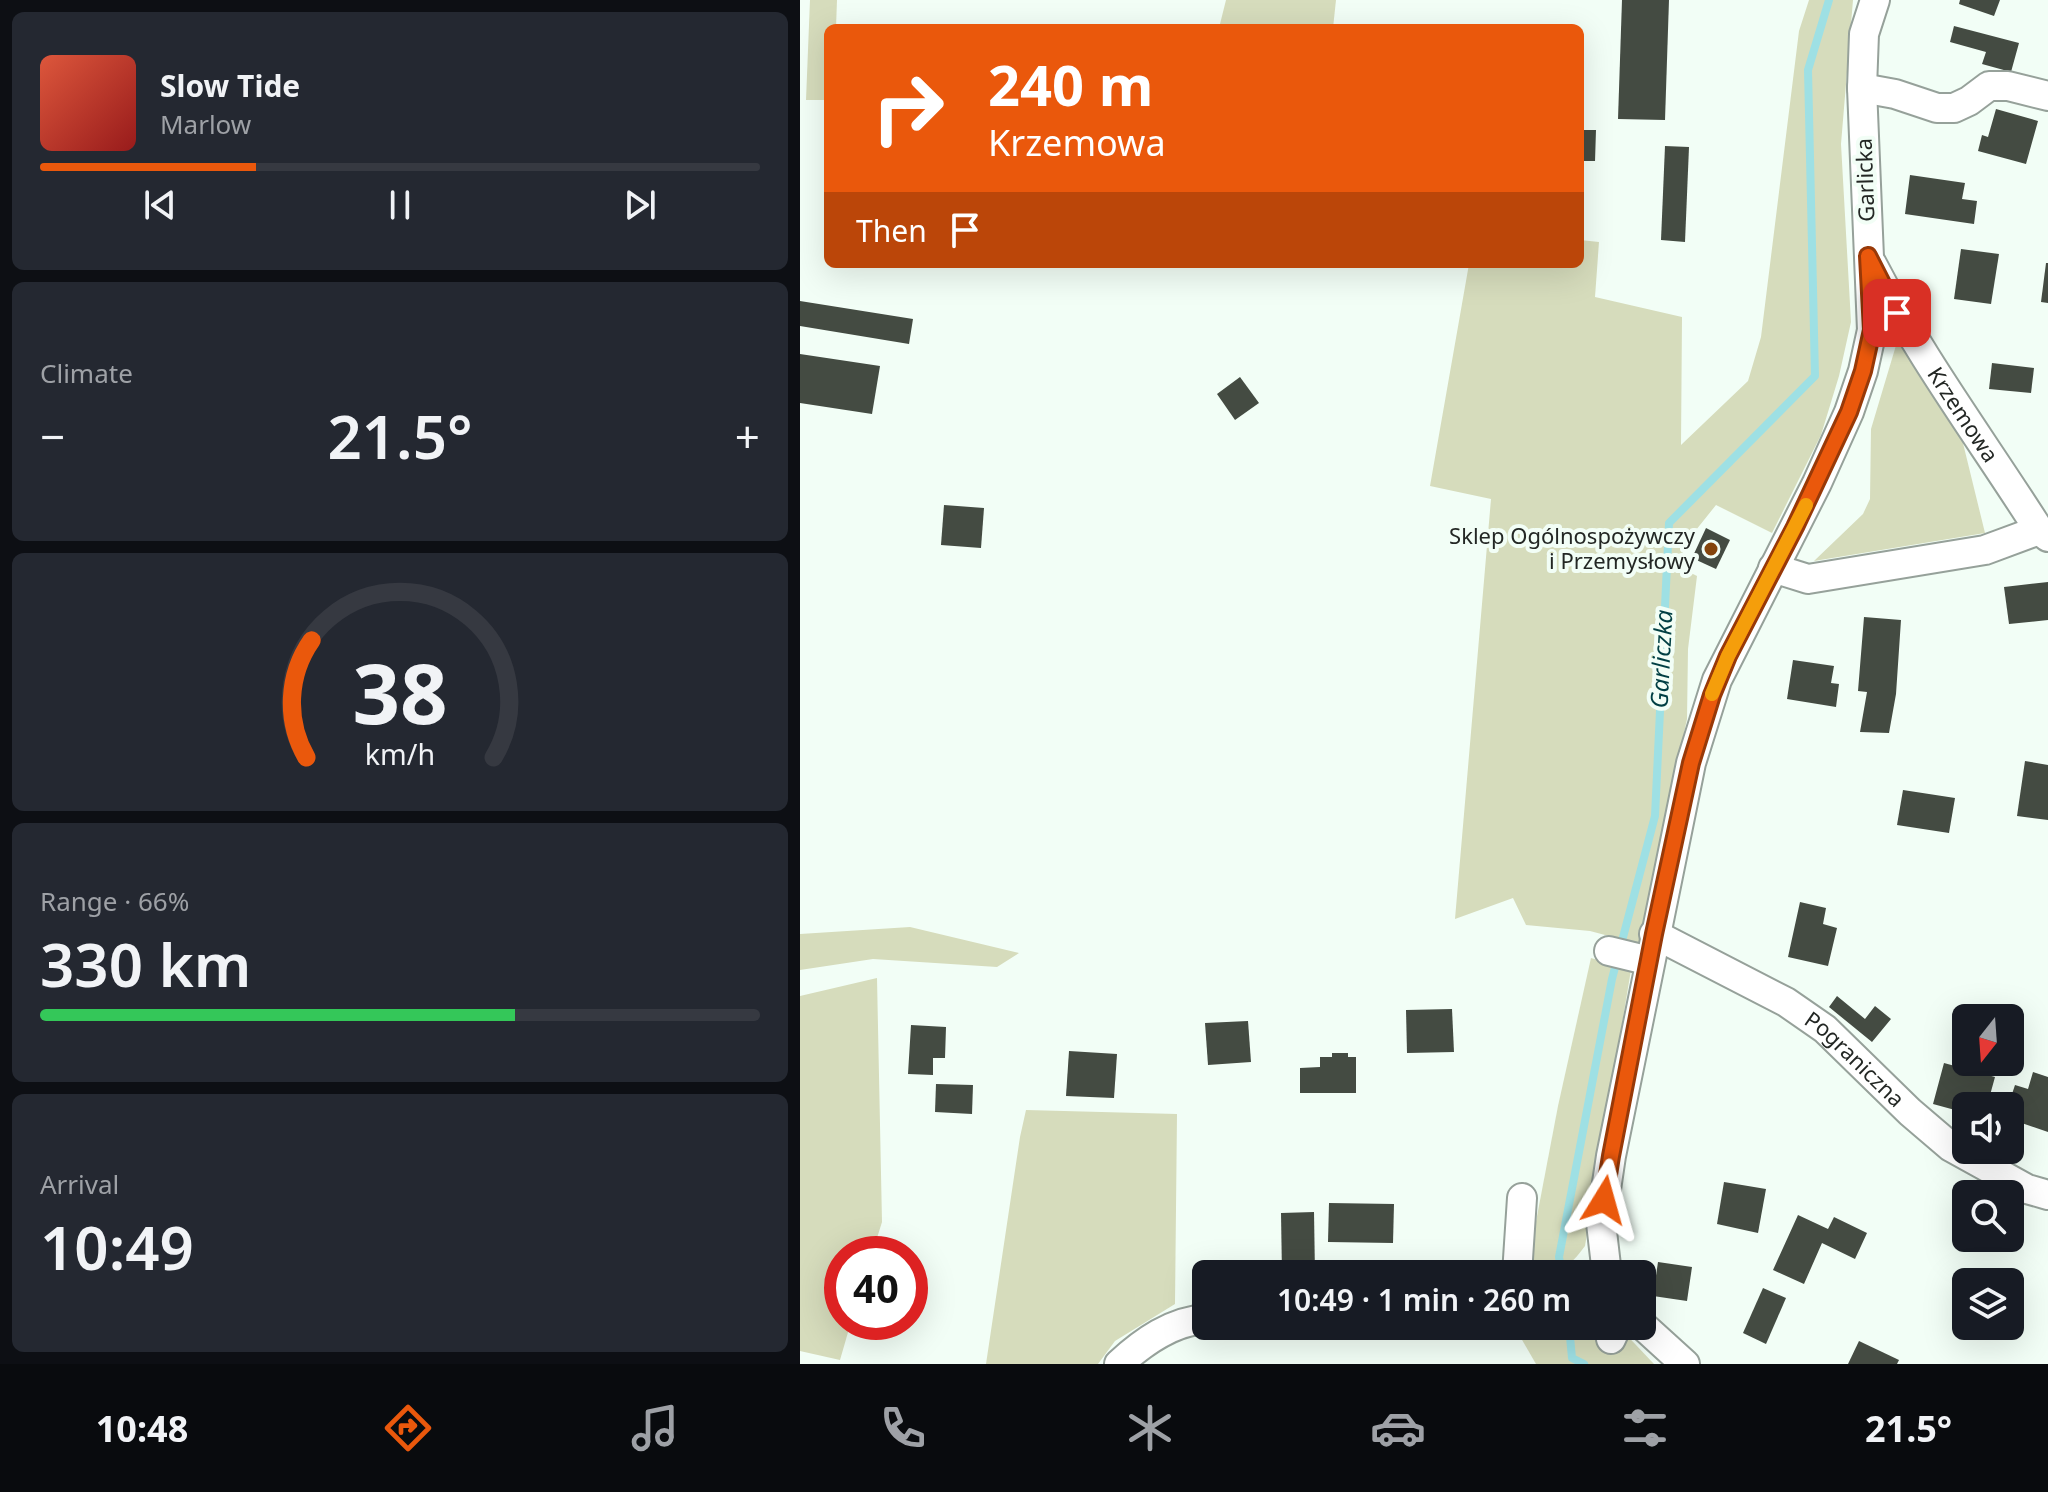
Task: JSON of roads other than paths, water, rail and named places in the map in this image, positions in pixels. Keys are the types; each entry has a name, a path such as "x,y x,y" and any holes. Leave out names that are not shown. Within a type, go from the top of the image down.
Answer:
{"street":[{"name":"Garlicka","path":"1605,1260 1601,1223 1611,1156 1647,951 1691,763 1728,656 1845,420 1863,371 1872,330 1862,88 1864,34 1875,0"},
{"path":"1862,88 1895,94 1937,108 1954,108 1989,86 2008,86 2048,96"},
{"name":"Krzemowa","path":"1773,568 1808,579 1985,550 2043,533 1897,313 1868,256"},
{"name":"Pograniczna","path":"1609,951 1647,951 1786,1002 1825,1029 1910,1112 1951,1147 2027,1189 2048,1195"},
{"path":"1518,1260 1522,1198"},
{"path":"1119,1364 1154,1336 1192,1321"},
{"path":"1656,1338 1685,1364"}],"waterway":[{"name":"Garliczka","path":"1560,1260 1612,979 1655,816 1669,523 1815,376 1808,70 1829,0"},
{"name":"Garliczka","path":"1570,1340 1572,1358 1584,1364"}],"place":[{"name":"Sklep Ogólnospożywczy i Przemysłowy","path":"1711,549"}]}
